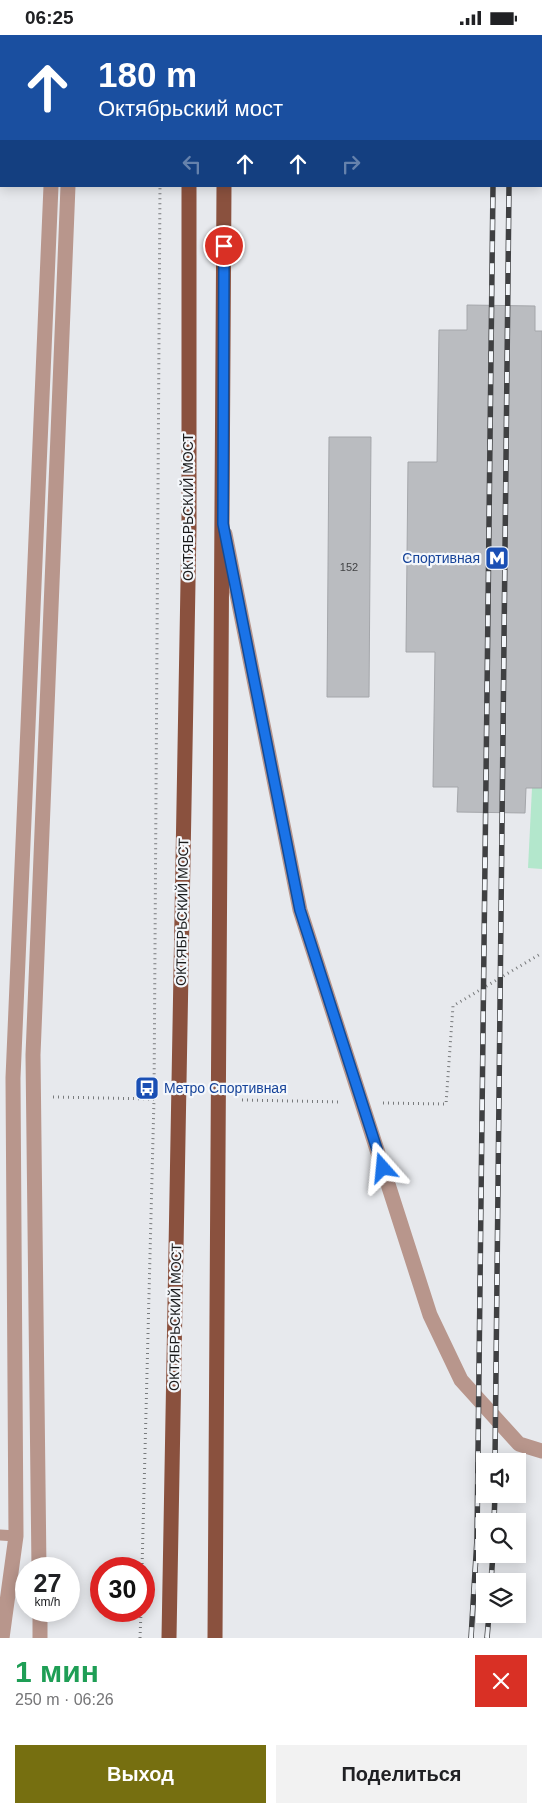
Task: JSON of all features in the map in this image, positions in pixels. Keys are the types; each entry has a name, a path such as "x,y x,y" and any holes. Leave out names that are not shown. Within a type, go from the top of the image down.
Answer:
{"main road":[{"name":"ОКТЯБРЬСКИЙ МОСТ","path":"169,1638 188,537 189,187"},
{"path":"215,1638 224,187"}],"street":[{"path":"2,1638 16,1536 13,1078 51,187"},
{"path":"39,1557 33,1055 68,187"},
{"path":"223,524 300,910 430,1315 461,1381 520,1444 542,1451"},
{"path":"40,1622 40,1638"}],"lane":[{"path":"0,1535 16,1536"}],"path":[{"path":"142,1557 154,1099 160,187"},
{"path":"446,1104 453,1006 542,953"},
{"path":"47,1097 154,1099"},
{"path":"140,1638 141,1622"}],"green space":[{"path":"532,788 542,788 542,869 528,868"}],"building":[{"path":"467,305 535,306 535,331 542,331 542,788 526,788 525,813 457,812 458,787 433,787 435,652 406,652 408,462 437,462 439,330 467,330"},
{"path":"329,437 371,437 369,697 327,697"}],"railway":[{"path":"471,1638 477,1539 493,187"},
{"path":"495,1453 509,187"},
{"path":"494,1513 495,1503"},
{"path":"492,1563 492,1573"},
{"path":"487,1638 488,1623"}],"place":[{"name":"Спортивная","path":"497,558"},
{"name":"Метро Спортивная","path":"147,1088"}],"route":[{"path":"224,246 223,524 300,910 383,1168"}]}
